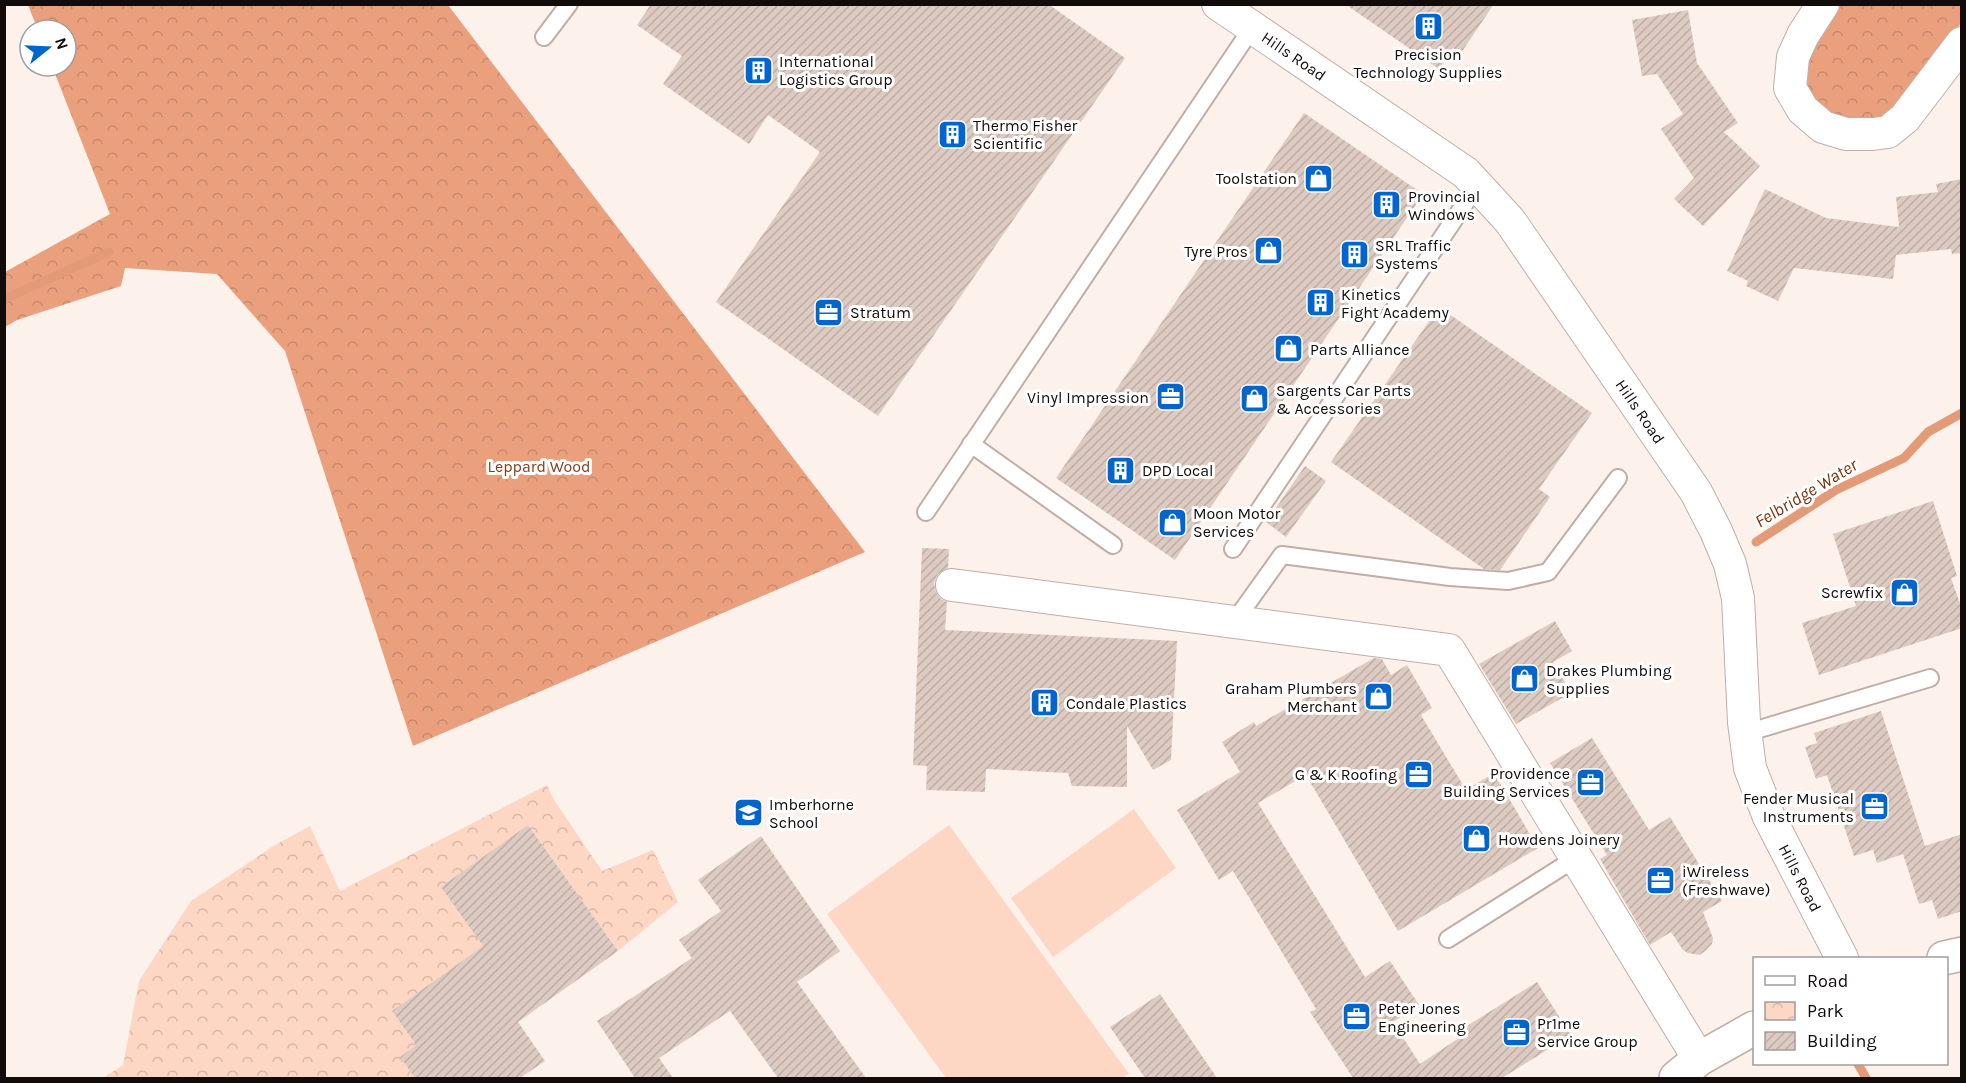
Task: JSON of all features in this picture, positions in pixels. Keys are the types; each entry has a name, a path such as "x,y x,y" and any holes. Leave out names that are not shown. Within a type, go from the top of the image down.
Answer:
{"street":[{"path":"1823,4 1803,35 1793,57 1790,88 1803,110 1823,127 1846,134 1888,132 1905,118 1962,43"},
{"name":"Hills Road","path":"1223,6 1252,28 1466,172 1478,184 1517,230 1696,492 1730,564 1738,598 1750,768 1769,817 1841,957"},
{"path":"952,585 1449,650 1576,858 1688,1069 1753,1029"}],"lane":[{"path":"544,37 569,4"},
{"path":"926,512 1252,28"},
{"path":"1233,549 1478,184"},
{"path":"972,444 1113,545"},
{"path":"1234,622 1282,555 1450,577 1508,581 1548,572 1618,478"},
{"path":"1746,733 1930,678"},
{"path":"1448,939 1576,858"}],"green space":[{"name":"Leppard Wood","path":"28,5 448,5 865,552 413,746 285,351 217,274 125,268 121,286 17,320 5,327 5,272 110,214 57,78 78,78 78,18 33,18"},
{"path":"1832,5 1961,5 1961,23 1898,113 1872,125 1830,117 1811,101 1801,75"},
{"path":"547,785 554,800 602,871 653,850 678,902 618,951 528,825 442,887 483,946 392,1011 416,1045 400,1057 415,1078 103,1078 123,1065 139,981 191,901 275,845 310,826 340,891"},
{"path":"1134,809 1176,868 1053,957 1011,898"},
{"path":"949,825 1129,1074 1122,1078 946,1078 827,914"}],"building":[{"path":"651,4 1048,4 1125,58 878,416 716,302 820,152 768,115 749,144 663,84 682,56 637,25"},
{"name":"Precision Technology Supplies","path":"1345,4 1494,4 1461,53 1453,48 1439,69"},
{"path":"1688,10 1697,63 1738,123 1724,132 1760,166 1703,226 1674,199 1694,178 1661,129 1683,114 1657,74 1642,76 1632,20"},
{"path":"1304,113 1423,194 1175,560 1056,478"},
{"path":"1962,179 1962,253 1952,254 1951,249 1896,255 1893,279 1794,268 1778,301 1746,286 1748,281 1727,271 1765,189 1826,218 1899,227 1896,197 1938,192 1936,184"},
{"path":"1439,307 1592,413 1539,489 1550,497 1500,570 1484,569 1331,462"},
{"path":"1305,466 1326,481 1286,537 1266,522"},
{"name":"Screwfix","path":"1933,501 1957,576 1951,578 1962,609 1962,628 1819,675 1802,623 1856,606 1833,534"},
{"name":"Condale Plastics","path":"922,548 949,549 948,568 938,574 934,583 936,592 941,599 947,602 945,630 1177,641 1171,760 1153,770 1127,726 1127,787 1072,786 1068,773 986,769 985,792 926,790 927,766 913,765"},
{"name":"Drakes Plumbing Supplies","path":"1555,621 1572,651 1553,662 1571,693 1516,724 1479,664"},
{"path":"1374,658 1382,659 1391,675 1407,665 1432,708 1421,715 1466,790 1494,773 1538,848 1398,931 1306,775 1258,803 1365,977 1390,961 1419,1005 1393,1022 1420,1064 1465,1034 1462,1029 1537,982 1571,1035 1502,1078 1353,1078 1310,1012 1316,1009 1233,871 1219,880 1177,810 1240,772 1222,742 1254,722 1256,726"},
{"name":"Fender Musical Instruments","path":"1881,711 1925,846 1962,834 1962,911 1938,919 1932,900 1919,904 1903,854 1877,863 1873,850 1854,856 1827,775 1816,779 1805,747 1817,743 1814,733"},
{"name":"iWireless (Freshwave)","path":"1592,738 1649,830 1670,817 1722,901 1703,912 1713,938 1712,944 1699,955 1683,950 1671,932 1650,945 1600,859 1607,855 1550,763"},
{"path":"528,825 618,951 518,1022 545,1061 520,1078 415,1078 400,1057 416,1045 392,1011 483,946 441,887"},
{"path":"761,836 840,951 797,982 866,1078 778,1078 730,1011 659,1058 673,1078 635,1078 597,1021 692,958 679,940 721,911 698,880"},
{"path":"1160,994 1217,1078 1145,1078 1110,1027"}],"waterway":[{"path":"4,299 109,252"},
{"name":"Felbridge Water","path":"1756,542 1836,490 1904,458 1928,432 1962,413"},
{"name":"Felbridge Water","path":"1859,1065 1866,1078"}],"place":[{"name":"Precision Technology Supplies","path":"1428,26"},
{"name":"International Logistics Group","path":"758,70"},
{"name":"Thermo Fisher Scientific","path":"952,134"},
{"name":"Toolstation","path":"1318,178"},
{"name":"Provincial Windows","path":"1387,205"},
{"name":"Tyre Pros","path":"1269,251"},
{"name":"SRL Traffic Systems","path":"1354,254"},
{"name":"Kinetics Fight Academy","path":"1320,303"},
{"name":"Stratum","path":"829,312"},
{"name":"Parts Alliance","path":"1289,349"},
{"name":"Vinyl Impression","path":"1170,397"},
{"name":"Sargents Car Parts & Accessories","path":"1255,399"},
{"name":"DPD Local","path":"1121,470"},
{"name":"Moon Motor Services","path":"1172,522"},
{"name":"Screwfix","path":"1904,592"},
{"name":"Drakes Plumbing Supplies","path":"1525,679"},
{"name":"Graham Plumbers Merchant","path":"1378,697"},
{"name":"Condale Plastics","path":"1045,703"},
{"name":"G & K Roofing","path":"1418,774"},
{"name":"Providence Building Services","path":"1591,782"},
{"name":"Fender Musical Instruments","path":"1875,807"},
{"name":"Imberhorne School","path":"748,813"},
{"name":"Howdens Joinery","path":"1477,839"},
{"name":"iWireless (Freshwave)","path":"1661,880"},
{"name":"Peter Jones Engineering","path":"1357,1017"},
{"name":"Pr1me Service Group","path":"1516,1032"}]}
